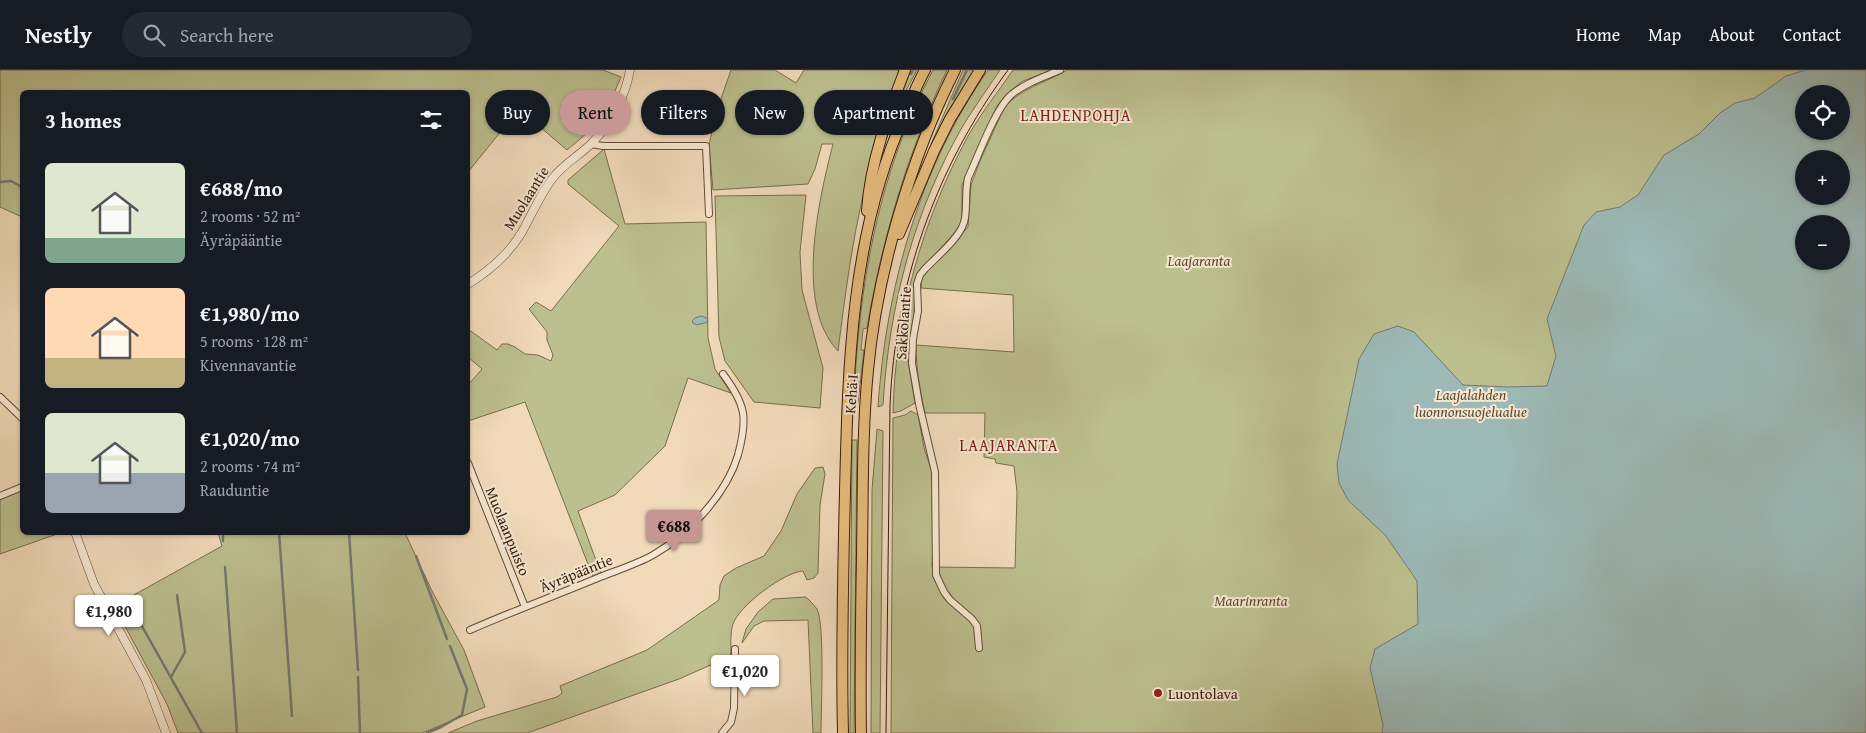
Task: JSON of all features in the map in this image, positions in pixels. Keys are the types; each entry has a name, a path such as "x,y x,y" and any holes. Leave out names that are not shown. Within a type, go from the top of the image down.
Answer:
{"highway":[{"path":"864,247 868,194 886,126 905,70"},
{"name":"Kehä I","path":"843,733 842,610 846,426 852,329 864,247 875,196 895,136 925,70"},
{"name":"Kehä I","path":"861,733 864,427 873,334 889,255 900,214 924,142 955,70"},
{"path":"889,255 934,151 950,119 980,70"}],"street":[{"name":"Muolaantie","path":"470,283 483,275 502,258 520,234 554,176 591,144 611,120 628,83 630,70"},
{"name":"Sakkolantie","path":"979,648 977,626 944,592 936,575 935,472 919,404 912,362 913,339 918,311 918,284 920,275 962,228 965,218 965,190 968,178 1001,106 1022,87 1060,70"},
{"path":"591,144 603,146 706,146 709,214"},
{"name":"Äyräpääntie","path":"470,630 653,555 687,530 713,502 735,463 744,424 742,405 734,389 723,374"},
{"path":"0,398 20,416"},
{"name":"Muolaanpuisto","path":"470,468 525,607"},
{"path":"0,496 20,487"},
{"path":"77,535 94,584 146,680 166,733"},
{"path":"722,733 730,722 734,708 735,649"}],"green space":[{"path":"0,70 603,70 621,77 615,90 560,90 560,135 584,135 567,150 549,135 550,90 485,90 485,135 498,135 470,170 470,90 20,90 20,216 0,207"},
{"path":"731,70 775,70 796,83 804,70 900,70 894,90 814,90 814,135 880,135 860,207 849,269 838,351 825,331 817,307 813,280 817,222 833,144 822,144 815,169 808,184 713,190 709,145 711,135 725,135 724,90"},
{"path":"908,70 917,70 906,90 901,90"},
{"path":"933,70 947,70 933,101 933,90 923,90"},
{"path":"963,70 976,70 933,145 931,144"},
{"path":"988,70 1000,70 964,124 946,157 918,224 907,259 891,331 883,405 878,407 882,362 889,318 898,274 910,231 925,188 943,147 964,108"},
{"path":"1013,70 1052,70 1023,81 1009,92 997,106 962,185 962,221 958,229 918,273 915,280 914,315 907,355 915,403 893,413 899,341 905,305 925,235 937,202 968,136"},
{"name":"Laajalahden luonnonsuojelualue","path":"1067,70 1866,70 1866,733 891,733 893,418 905,415 911,411 918,415 924,448 932,472 934,520 932,567 1015,568 1017,492 1014,466 996,463 995,459 984,457 985,413 925,413 916,345 1014,352 1013,295 921,288 922,277 968,227 971,185 980,161 1004,108 1010,101 1025,91"},
{"path":"904,135 919,135 898,196 880,262 867,328 863,329 861,350 864,350 858,403 854,403 860,317 866,274 874,232"},
{"path":"604,149 625,224 706,222 708,338 715,369 731,393 688,378 665,446 615,495 578,511 601,574 593,577 525,402 470,420 470,383 482,369 470,359 470,330 497,350 502,344 508,344 525,354 538,355 551,361 553,355 547,340 547,332 529,309 536,302 551,311 619,226 568,184 568,180"},
{"path":"806,195 800,252 802,290 823,368 820,408 754,402 725,361 719,337 715,196"},
{"path":"877,429 883,431 880,733 871,733 872,490"},
{"path":"852,440 857,440 854,733 850,733"},
{"path":"823,467 825,474 820,505 818,573 814,578 807,580 803,571 785,577 763,591 744,608 733,624 731,656 679,679 527,733 448,733 477,721 557,697 562,693 560,686 647,650 719,600 720,585 724,576 736,568 764,556 781,531 797,494 815,468"},
{"path":"20,491 20,535 54,535 0,554 0,499"},
{"path":"219,535 406,535 433,593 464,650 485,707 422,733 178,733 167,704 114,606 222,546"},
{"path":"806,597 817,609 821,632 821,733 813,733 808,620 764,621 754,626 742,643 746,629 758,612 773,599"}],"water":[{"path":"1806,70 1866,70 1866,733 1382,733 1383,725 1370,668 1375,649 1418,624 1417,581 1386,536 1348,500 1339,483 1337,464 1359,359 1374,334 1398,326 1414,332 1463,385 1547,386 1556,356 1547,319 1584,225 1596,212 1620,207 1638,195 1664,155 1699,134 1720,113 1735,103 1755,98 1786,76"},
{"path":"701,316 707,318 708,322 697,325 693,323 692,321 695,318"}],"waterway":[{"path":"911,74 913,70"},
{"path":"953,99 967,70"},
{"path":"0,182 11,181 20,186"},
{"path":"223,535 223,541"},
{"path":"279,535 292,716"},
{"path":"349,535 358,670"},
{"path":"416,556 447,639"},
{"path":"225,567 237,733"},
{"path":"171,677 185,652 177,595"},
{"path":"134,612 202,733"},
{"path":"427,733 462,715 467,689 450,646"},
{"path":"358,677 360,733"}],"tram line":[{"path":"886,733 890,406 900,316 910,272 940,188 959,147 982,108 1008,70"}],"place":[{"name":"Luontolava","path":"1158,693"}],"district":[{"name":"LAHDENPOHJA","path":"1076,115"},
{"name":"LAAJARANTA","path":"1009,445"}],"park label":[{"name":"Laajaranta","path":"1199,260"},
{"name":"Maarinranta","path":"1251,600"}]}
